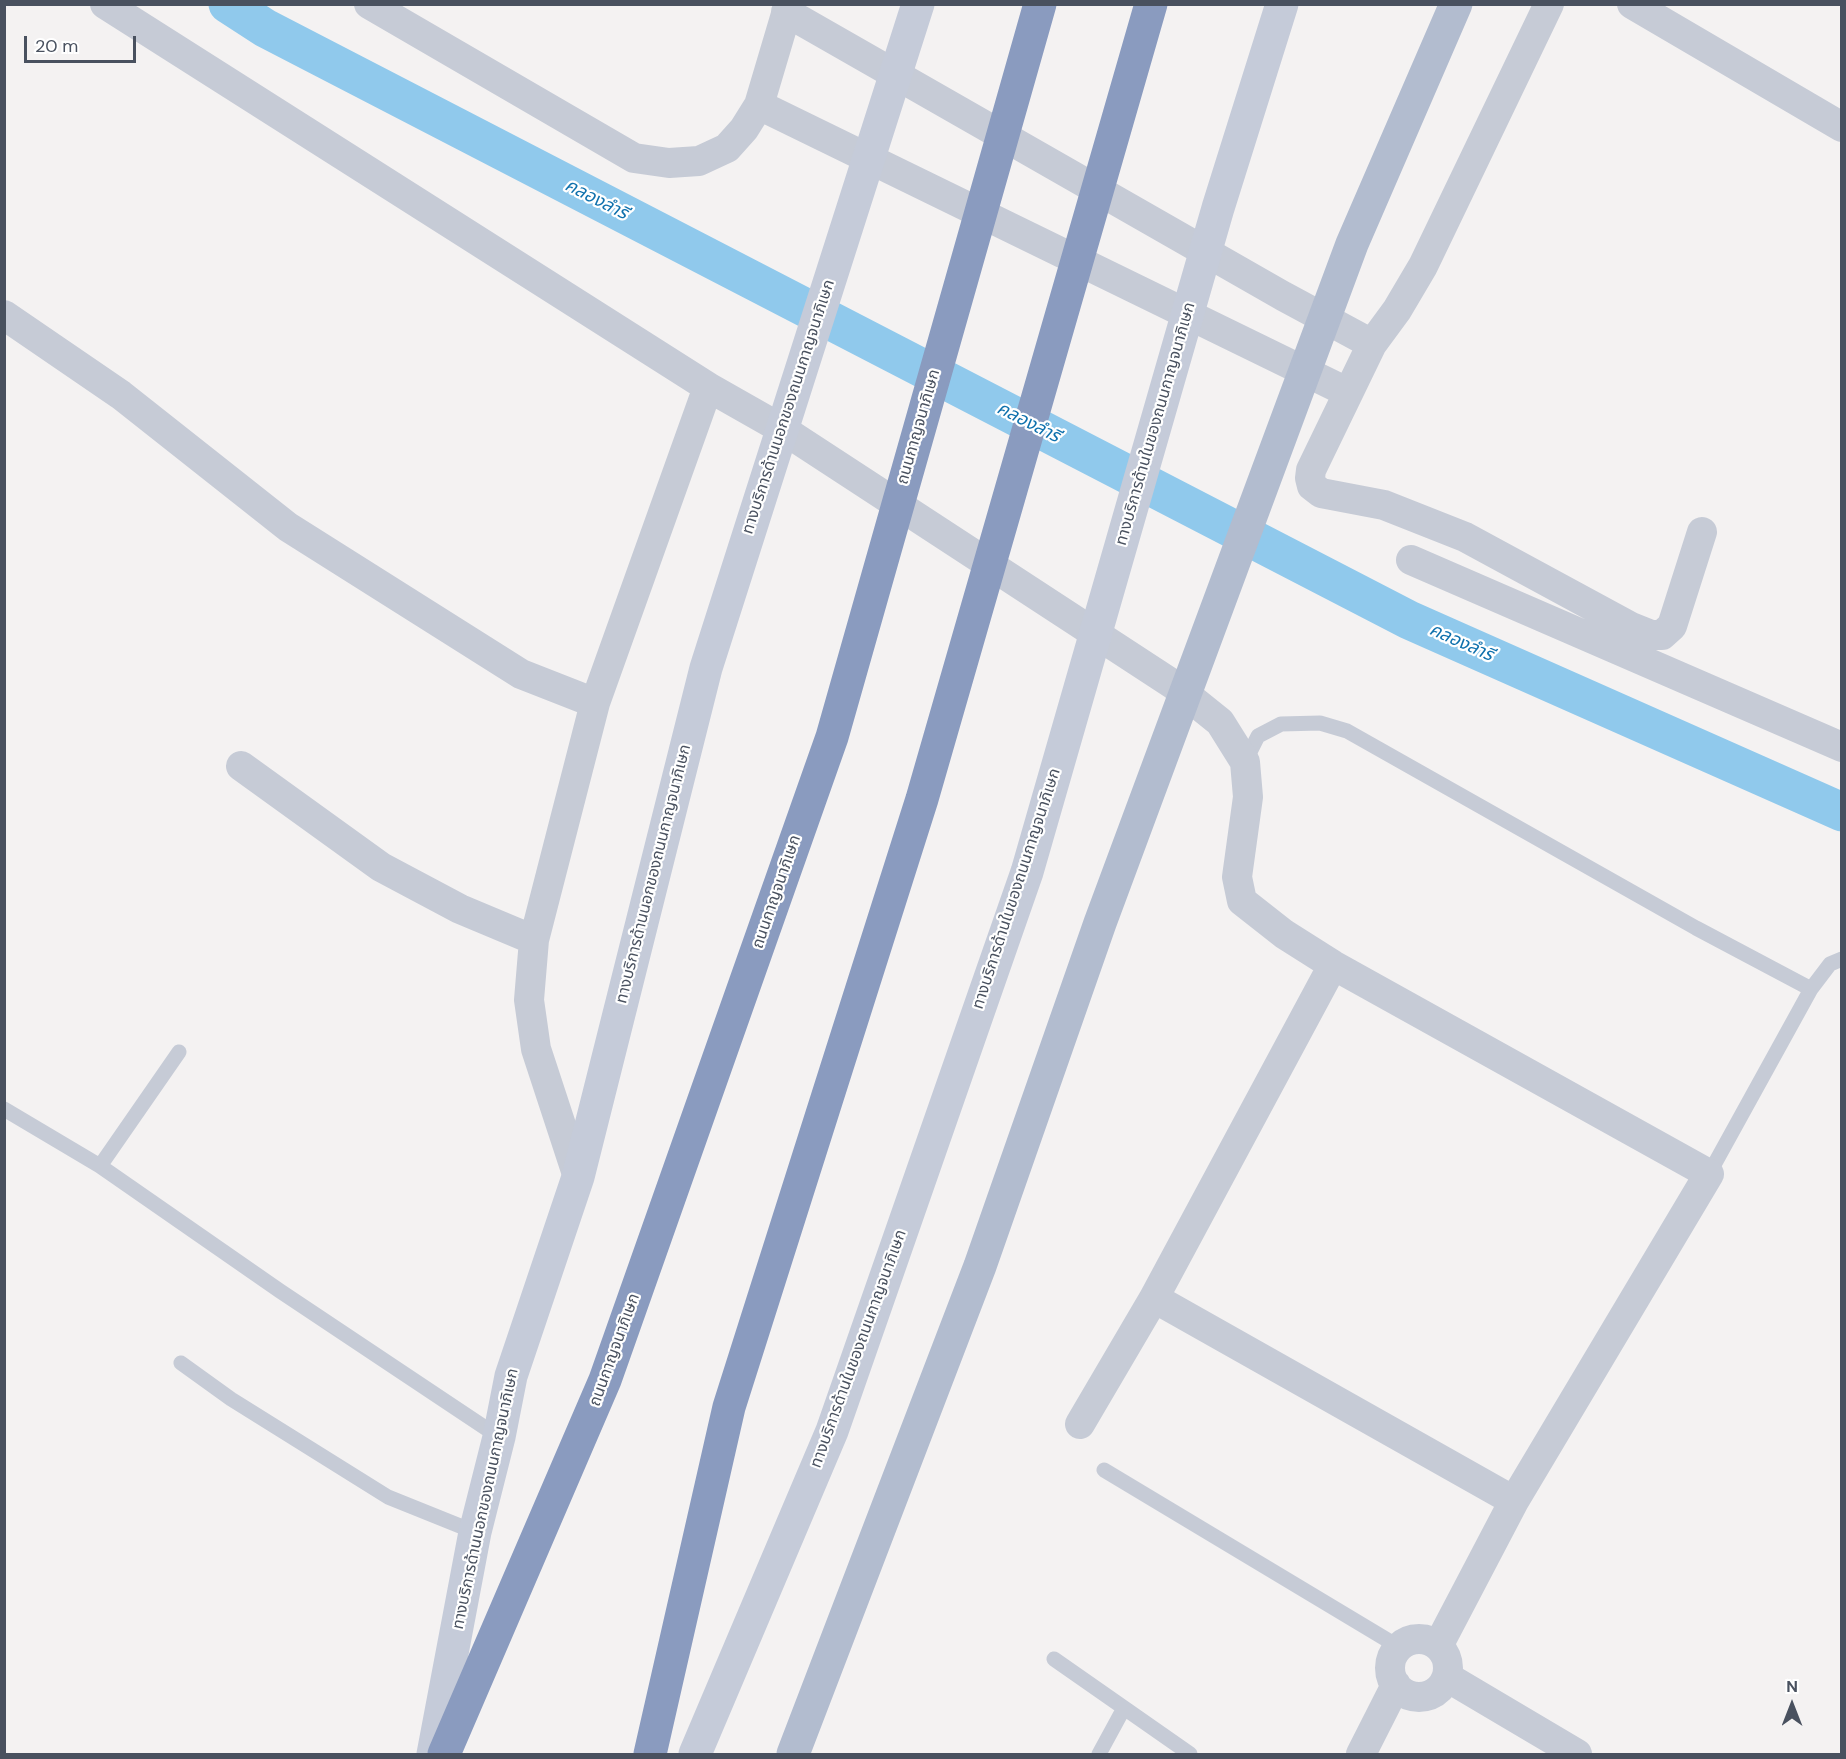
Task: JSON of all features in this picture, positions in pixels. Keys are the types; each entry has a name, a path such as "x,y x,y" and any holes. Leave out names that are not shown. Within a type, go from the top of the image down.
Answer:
{"highway":[{"name":"ถนนกาญจนาภิเษก","path":"444,1755 605,1380 832,737 1040,4"},
{"path":"650,1755 729,1407 922,799 1151,4"}],"main road":[{"name":"ทางบริการด้านนอกของถนนกาญจนาภิเษก","path":"433,1755 475,1532 512,1376 578,1177 706,668 918,4"},
{"name":"ทางบริการด้านในของถนนกาญจนาภิเษก","path":"695,1755 832,1431 1027,872 1218,208 1282,4"},
{"path":"793,1755 980,1266 1100,923 1352,244 1456,4"}],"street":[{"path":"105,4 643,344 680,371 782,429 1174,685 1220,722 1245,762 1248,797 1237,877 1242,901 1284,934 1333,965 1709,1174 1514,1502 1438,1646"},
{"path":"369,4 634,158 669,164 699,161 727,148 744,129 759,105 787,8 1273,290 1372,344"},
{"path":"1549,4 1423,266 1397,310 1372,344 1347,392 1311,470 1312,486 1321,493 1384,505 1466,537 1631,627 1651,635 1662,635 1672,626 1702,532"},
{"path":"1632,4 1842,127"},
{"path":"759,105 1347,392"},
{"path":"4,315 121,395 288,527 521,674 595,703"},
{"path":"578,1177 536,1049 529,1000 534,940 595,703 708,387"},
{"path":"1411,560 1842,747"},
{"path":"241,766 381,867 460,909 534,940"},
{"path":"1080,1424 1154,1298 1333,965"},
{"path":"1154,1298 1514,1502"},
{"path":"1418,1639 1429,1640 1438,1646 1445,1654 1449,1666 1447,1677 1441,1687 1426,1696 1409,1695 1396,1685 1390,1666 1399,1647 1408,1641 1418,1639"},
{"path":"1447,1677 1577,1755"},
{"path":"1360,1755 1396,1685"}],"lane":[{"path":"1245,762 1258,736 1281,724 1320,723 1347,731 1696,928 1811,989"},
{"path":"1709,1174 1811,989 1830,964 1842,959"},
{"path":"100,1166 178,1052"},
{"path":"4,1109 100,1166 280,1291 499,1437"},
{"path":"181,1363 231,1399 388,1497 475,1532"},
{"path":"1104,1470 1399,1647"},
{"path":"1054,1659 1190,1755"},
{"path":"1099,1755 1124,1708"}],"waterway":[{"name":"คลองลำรี","path":"228,4 265,28 1409,620 1842,812"}]}
